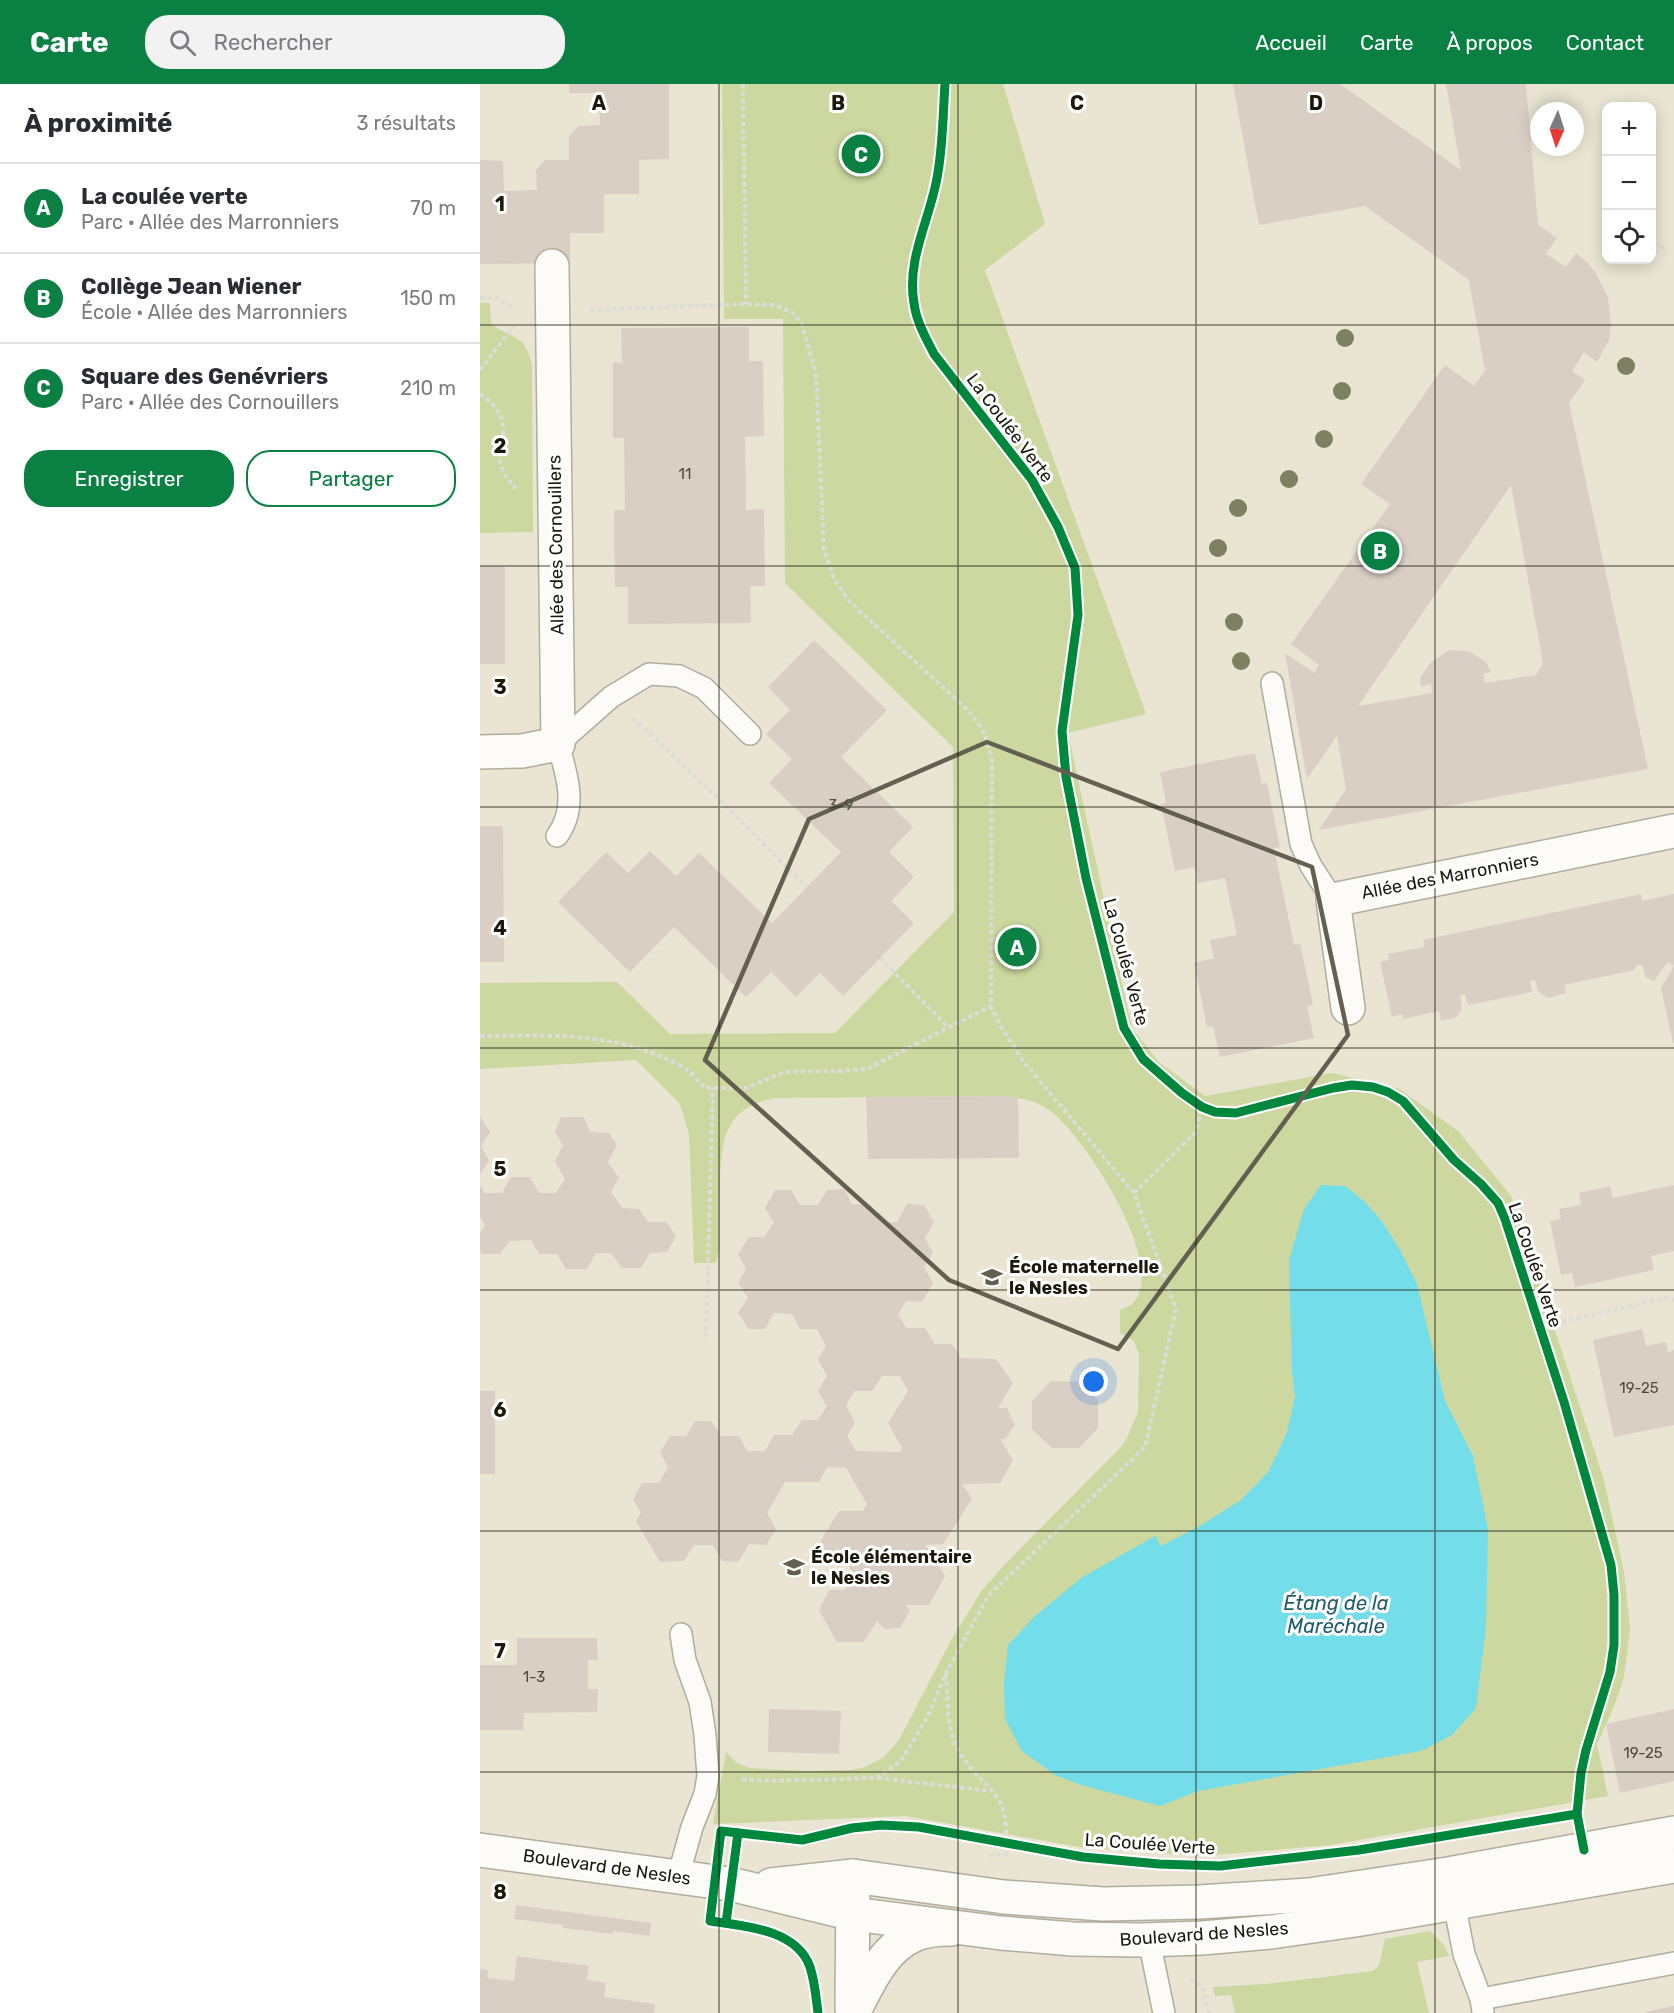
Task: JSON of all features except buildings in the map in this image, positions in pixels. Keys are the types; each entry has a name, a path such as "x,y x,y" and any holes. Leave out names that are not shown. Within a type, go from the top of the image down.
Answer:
{"street":[{"name":"Allée des Cornouillers","path":"552,266 538,312 555,489 558,744"},
{"path":"480,752 522,751 558,744"},
{"name":"Allée des Marronniers","path":"1333,900 1674,831"},
{"path":"1333,900 1348,1008"},
{"name":"Boulevard de Nesles","path":"480,1850 732,1885 853,1914 1072,1939 1149,1940 1271,1932 1355,1920 1451,1888 1674,1833"},
{"name":"Boulevard de Nesles","path":"732,1885 770,1885 853,1876 1004,1897 1103,1904 1199,1902 1451,1888 1674,1866"},
{"path":"853,1876 853,2013"},
{"path":"853,2013 879,1965 907,1939 914,1934 937,1929 964,1928"}],"lane":[{"path":"557,836 565,826 570,796 558,744 611,697 649,674 679,676 704,688 750,734"},
{"path":"1272,683 1301,844 1311,866 1333,900"},
{"path":"678,1877 692,1827 705,1794 708,1776 700,1702 685,1660 681,1634"},
{"path":"1451,1888 1464,1954 1482,2006 1674,1963"},
{"path":"1149,1940 1164,2013"}],"path":[{"path":"743,84 746,304"},
{"path":"1662,244 1665,255"},
{"path":"480,298 497,298 538,312 746,304 774,305 792,312 802,324 816,374 824,549 834,579 850,602 971,713 985,734 992,761 991,1006 1023,1061 1134,1193 1176,1309 1145,1447 988,1596 946,1673 928,1716 902,1761 877,1778"},
{"path":"480,370 538,312"},
{"path":"480,394 495,406 501,417 503,428 499,450 500,460 510,483 522,492 533,493 555,489"},
{"path":"611,697 724,804 806,887"},
{"path":"880,958 948,1027"},
{"path":"480,1036 570,1036 618,1043 640,1048 670,1060 689,1071 705,1088 747,1088 784,1072 867,1069 991,1006"},
{"path":"706,1337 713,1088"},
{"path":"1192,1100 1215,1112"},
{"path":"1134,1193 1195,1134 1202,1107"},
{"path":"1540,1327 1666,1299 1674,1301"},
{"path":"946,1673 949,1727 953,1737 968,1765 1002,1806 1007,1843 1005,1861"},
{"path":"708,1776 772,1781 877,1778 991,1791"},
{"path":"721,1831 749,1834"},
{"path":"732,1885 738,1833"},
{"path":"996,1841 1018,1845"}],"highlighted area":[{"path":"987,742 1312,867 1348,1035 1118,1349 949,1280 705,1060 809,819"}],"green space":[{"path":"722,84 1003,84 1045,224 985,270 1146,714 1068,733 1132,1028 1159,1062 1205,1096 1332,1073 1398,1088 1458,1131 1511,1196 1604,1480 1624,1572 1630,1629 1624,1677 1597,1744 1608,1796 1331,1845 1203,1856 1085,1848 905,1816 713,1824 726,1752 737,1763 749,1768 806,1771 851,1770 865,1767 883,1758 899,1740 950,1642 982,1590 1121,1447 1127,1438 1138,1412 1139,1354 1133,1340 1120,1333 1120,1310 1132,1304 1141,1286 1140,1262 1132,1233 1101,1174 1066,1126 1047,1108 1029,1101 1004,1096 775,1098 745,1109 735,1118 724,1140 721,1168 720,1250 715,1263 694,1263 689,1134 680,1104 636,1060 480,1069 480,983 617,982 670,1034 835,1033 954,912 953,747 785,583 783,319 724,319"},
{"path":"480,303 490,303 491,324 522,342 532,365 533,532 480,533"},
{"path":"1430,1931 1444,1945 1449,1956 1417,1962 1429,2013 1235,2013 1231,1995 1215,1996 1213,1987 1265,1984 1373,1971 1379,1965 1385,1939"}],"water":[{"name":"Étang de la Maréchale","path":"1321,1185 1345,1186 1365,1202 1383,1223 1400,1250 1417,1284 1445,1401 1473,1456 1488,1529 1486,1627 1476,1708 1452,1735 1421,1751 1198,1791 1160,1806 1081,1785 1055,1775 1022,1751 1005,1719 1004,1683 1008,1645 1034,1617 1081,1578 1155,1536 1161,1546 1198,1527 1241,1500 1268,1472 1287,1432 1295,1396 1292,1372 1289,1260 1304,1209"}],"cycle path":[{"name":"La Coulée Verte","path":"945,84 938,172 916,253 912,286 915,310 934,354 1032,480 1058,527 1075,568 1078,615 1062,731 1066,777 1086,878 1124,1028 1143,1059 1182,1093 1202,1107 1215,1112 1236,1113 1352,1085 1373,1087 1388,1092 1403,1101 1454,1160 1498,1203 1564,1402 1611,1565 1614,1595 1614,1645 1610,1672 1581,1773 1577,1814 1584,1850"},
{"name":"La Coulée Verte","path":"818,2013 810,1967 794,1944 768,1932 710,1921 721,1831 802,1840 852,1828 881,1825 919,1827 1083,1857 1159,1864 1220,1866 1359,1850 1577,1814"},
{"path":"726,1923 738,1833"}],"place":[{"name":"Square des Genévriers","path":"861,154"},
{"name":"Collège Jean Wiener","path":"1380,551"},
{"name":"La coulée verte","path":"1017,947"},
{"name":"École maternelle le Nesles","path":"992,1277"},
{"name":"École élémentaire le Nesles","path":"794,1567"}]}
